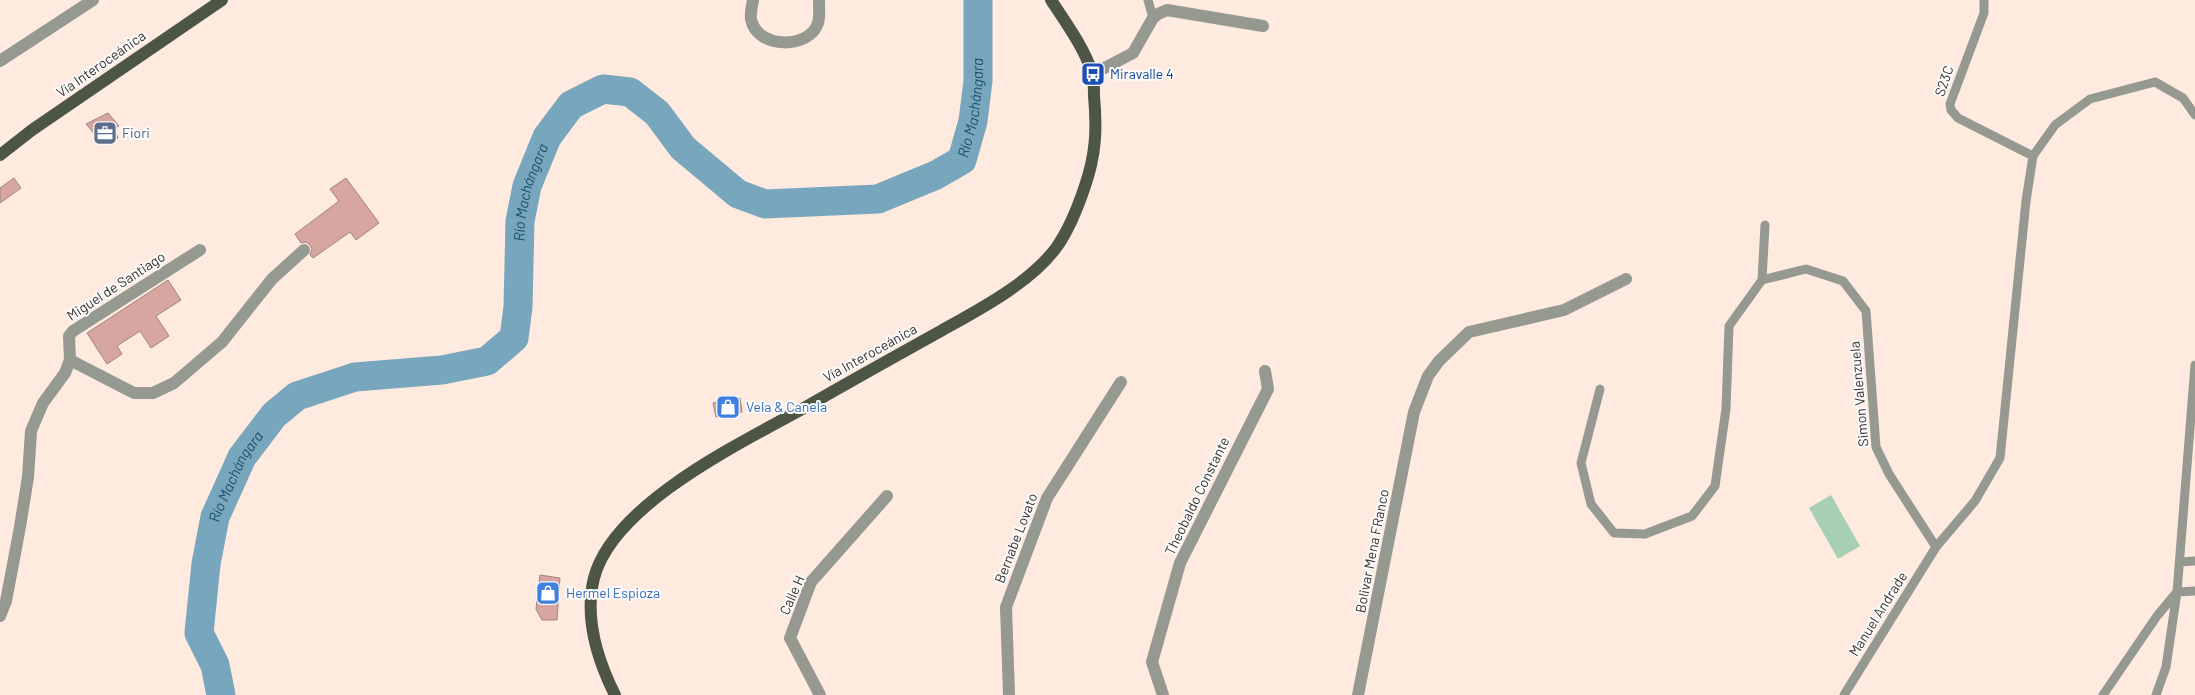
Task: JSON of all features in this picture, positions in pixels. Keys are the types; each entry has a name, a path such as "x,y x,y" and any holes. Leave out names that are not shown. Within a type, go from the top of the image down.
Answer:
{"main road":[{"name":"Vía Interoceánica","path":"0,155 32,130 222,0"},
{"name":"Vía Interoceánica","path":"615,695 601,667 594,638 591,610 594,577 608,550 627,523 661,493 724,452 978,310 1022,282 1056,248 1076,210 1093,164 1096,125 1093,74 1078,41 1052,1"},
{"path":"0,144 32,130"},
{"path":"0,148 32,130"}],"street":[{"path":"0,61 93,0"},
{"path":"753,0 751,19 758,32 771,41 785,44 810,33 818,24 819,0"},
{"path":"1093,74 1133,53 1154,18 1167,10 1263,26"},
{"name":"Miguel de Santiago","path":"0,616 6,602 20,527 28,477 31,431 44,403 65,373 70,360 69,336 73,331 200,250"},
{"path":"70,360 134,393 154,393 174,383 222,342 272,279 304,250"},
{"name":"Bolivar Mena FRanco","path":"1358,695 1414,412 1428,376 1439,361 1469,332 1564,310 1626,279"},
{"name":"Theobaldo Constante","path":"1164,695 1152,662 1180,563 1268,389 1265,371"},
{"name":"Bernabe Lovato","path":"1009,695 1006,607 1047,498 1121,382"},
{"name":"Calle H","path":"820,695 790,638 812,582 887,496"}],"lane":[{"path":"1148,0 1154,18"},
{"name":"S23C","path":"1984,0 1984,13 1950,104 1951,110 1958,118 2033,156"},
{"path":"1936,547 1975,502 2000,458 2026,201 2033,156 2055,125 2090,98 2155,82 2183,98 2195,115"},
{"path":"1600,389 1580,463 1591,504 1614,533 1645,534 1692,516 1715,486 1726,409 1729,326 1762,280 1765,225"},
{"name":"Simon Valenzuela","path":"1762,280 1806,269 1843,281 1866,311 1876,447 1888,474 1936,547"},
{"path":"2156,695 2166,667 2177,592 2195,365"},
{"name":"Manuel Andrade","path":"1844,695 1936,547"},
{"path":"2180,562 2195,561"},
{"path":"2103,695 2157,616 2177,592 2195,591"}],"green space":[{"path":"1831,495 1860,546 1838,559 1809,508"}],"building":[{"name":"Fiori","path":"108,113 119,126 114,128 118,138 103,144 86,124"},
{"path":"14,178 21,188 0,203 0,188"},
{"path":"346,178 379,223 356,240 350,232 313,258 310,255 312,249 310,245 306,242 301,243 295,234 339,201 330,189"},
{"path":"168,280 181,300 156,316 169,336 151,348 140,331 117,346 122,354 107,364 87,333"},
{"name":"Vela & Canela","path":"740,398 742,412 716,417 713,403"},
{"name":"Hermel Espioza","path":"540,575 560,578 557,620 542,620 536,609"}],"waterway":[{"name":"Río Machángara","path":"221,695 215,665 199,633 206,564 215,517 242,457 274,415 297,396 355,377 442,370 487,361 514,338 518,307 520,221 527,186 547,137 571,105 603,89 630,92 657,113 683,148 738,194 765,204 878,199 936,175 962,160 973,121 978,81 978,0"}],"place":[{"name":"Miravalle 4","path":"1093,74"},
{"name":"Fiori","path":"105,133"},
{"name":"Vela & Canela","path":"728,407"},
{"name":"Hermel Espioza","path":"548,593"}]}
